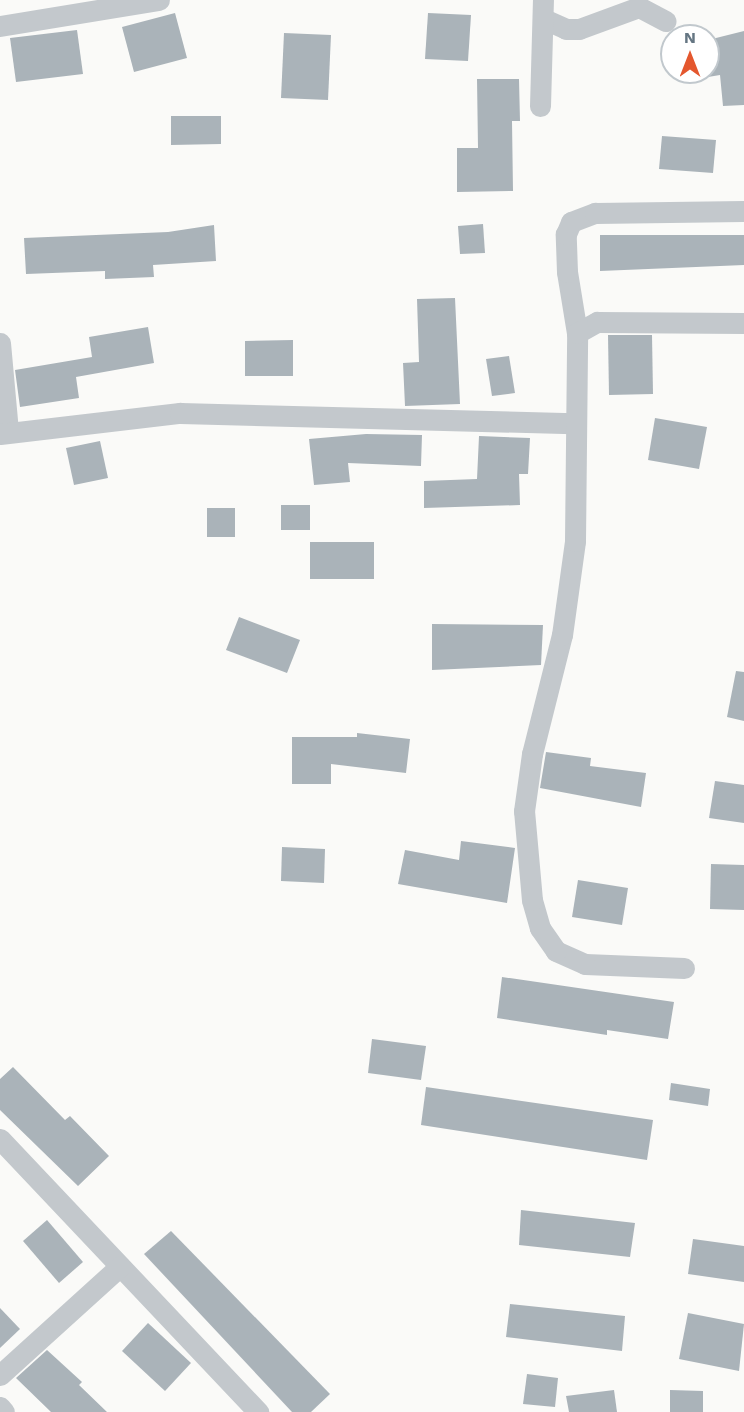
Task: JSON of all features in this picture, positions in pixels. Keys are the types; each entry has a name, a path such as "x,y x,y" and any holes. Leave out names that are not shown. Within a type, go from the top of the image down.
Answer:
{"street":[{"path":"0,26 159,0"},
{"path":"543,9 566,29 579,29 639,7 665,21"},
{"path":"540,106 543,9"},
{"path":"684,968 585,964 556,951 540,928 532,900 524,811 532,754 562,635 575,542 573,423 577,333 567,272 566,234 571,222 596,213 744,211"},
{"path":"577,333 597,322 744,323"},
{"path":"0,343 4,432 180,413 573,423"},
{"path":"0,1139 258,1412"},
{"path":"0,1375 120,1266"},
{"path":"0,1407 4,1412"}],"building":[{"path":"175,13 187,58 134,72 122,27"},
{"path":"428,13 471,15 468,61 425,59"},
{"path":"77,30 83,74 16,82 10,38"},
{"path":"744,31 744,105 723,106 720,37"},
{"path":"284,33 331,35 328,100 281,98"},
{"path":"477,79 519,79 520,121 512,121 513,191 457,192 457,148 478,148"},
{"path":"171,116 221,116 221,144 171,145"},
{"path":"662,136 716,140 713,173 659,169"},
{"path":"483,224 485,253 460,254 458,226"},
{"path":"214,225 216,261 153,265 154,277 105,279 105,271 26,274 24,238 168,232"},
{"path":"600,235 744,235 744,265 600,271"},
{"path":"455,298 460,404 405,406 403,363 419,362 417,299"},
{"path":"148,327 154,363 76,377 79,398 20,407 15,370 92,357 89,337"},
{"path":"608,335 652,335 653,394 609,395"},
{"path":"293,340 293,376 245,376 245,341"},
{"path":"509,356 515,393 492,396 486,359"},
{"path":"655,418 707,427 699,469 648,460"},
{"path":"366,434 422,435 421,466 348,463 350,482 314,485 309,439"},
{"path":"479,436 530,438 528,474 519,474 520,505 424,508 424,481 477,479"},
{"path":"100,441 108,478 74,485 66,448"},
{"path":"281,505 310,505 310,530 281,530"},
{"path":"207,508 235,508 235,537 207,537"},
{"path":"310,542 374,542 374,579 310,579"},
{"path":"239,617 300,640 287,673 226,650"},
{"path":"432,624 543,625 541,665 432,670"},
{"path":"736,671 744,672 744,721 727,717"},
{"path":"357,733 410,739 406,773 331,764 331,784 292,784 292,737 357,737"},
{"path":"546,752 591,758 590,766 646,773 641,807 540,788"},
{"path":"715,781 744,785 744,823 709,818"},
{"path":"461,841 515,848 507,903 398,884 405,850 459,860"},
{"path":"282,847 325,849 324,883 281,881"},
{"path":"711,864 744,865 744,910 710,909"},
{"path":"578,880 628,888 622,925 572,917"},
{"path":"502,977 674,1002 668,1039 607,1030 607,1035 497,1018"},
{"path":"372,1039 426,1046 421,1080 368,1073"},
{"path":"13,1067 65,1120 70,1116 109,1156 78,1186 0,1110 0,1079"},
{"path":"671,1083 710,1089 708,1106 669,1100"},
{"path":"426,1087 653,1120 647,1160 421,1125"},
{"path":"521,1210 635,1223 630,1257 519,1245"},
{"path":"47,1220 83,1262 59,1283 23,1241"},
{"path":"171,1231 330,1394 311,1412 292,1412 144,1254"},
{"path":"693,1239 744,1246 744,1282 688,1274"},
{"path":"510,1304 625,1316 622,1351 506,1337"},
{"path":"0,1308 20,1329 0,1348"},
{"path":"688,1313 744,1324 739,1371 679,1359"},
{"path":"148,1323 191,1363 165,1391 122,1351"},
{"path":"47,1350 82,1382 79,1385 107,1412 51,1412 16,1378"},
{"path":"527,1374 558,1378 555,1407 523,1404"},
{"path":"614,1390 617,1412 569,1412 566,1396"},
{"path":"670,1390 703,1391 703,1412 670,1412"}]}
